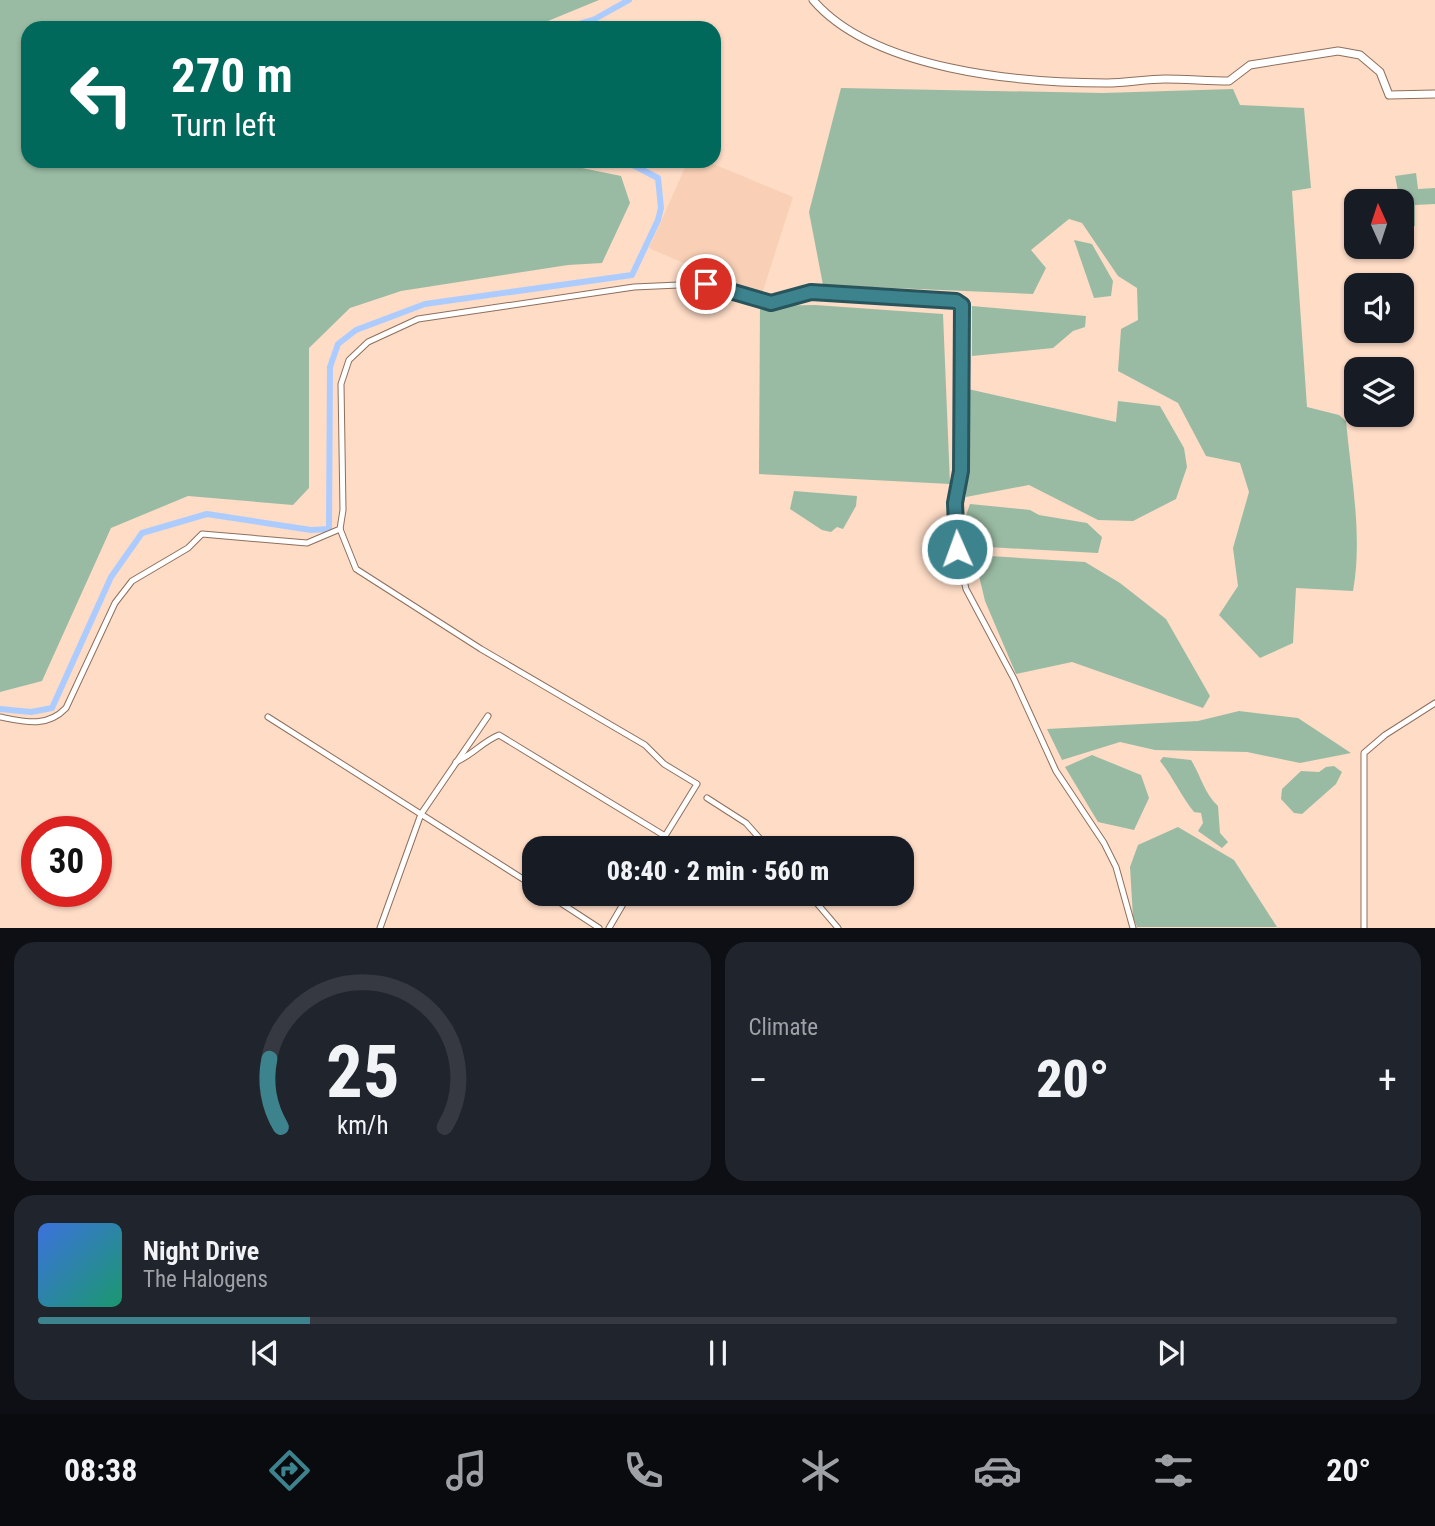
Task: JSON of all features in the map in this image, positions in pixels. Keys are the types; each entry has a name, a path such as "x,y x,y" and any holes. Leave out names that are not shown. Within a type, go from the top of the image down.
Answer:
{"street":[{"path":"813,0 823,12 876,46 934,64 1002,75 1109,83 1166,79 1229,82 1250,65 1338,51 1360,55 1380,72 1389,95 1435,94"},
{"path":"456,762 474,754 485,741 499,735 664,836 696,784 664,764 645,745 481,649 356,569 340,529 343,510 341,384 349,360 368,342 418,319 634,287 701,284 771,303 811,292 956,301 962,305 963,319 961,471 955,503 957,549 967,589 1014,679 1056,771 1104,843 1116,867 1133,928"},
{"path":"0,717 26,722 45,722 57,718 66,708 115,603 126,587 188,548 202,534 307,543 340,529"},
{"path":"1364,928 1363,753 1385,735 1435,703"},
{"path":"380,928 421,814 488,716"},
{"path":"268,717 522,878"},
{"path":"707,798 746,823 757,836"},
{"path":"565,906 599,928"},
{"path":"609,928 622,906"},
{"path":"819,906 838,928"}],"shaded area":[{"path":"721,167 793,197 761,297 649,248 685,168"}],"green space":[{"path":"0,0 599,0 548,21 21,21 21,168 582,168 621,176 630,203 602,263 568,265 401,291 350,308 309,348 309,488 293,505 188,496 111,528 42,681 0,692"},
{"path":"841,88 1103,93 1233,89 1240,105 1304,108 1311,188 1292,191 1307,407 1339,415 1344,419 1344,427 1347,427 1357,549 1353,591 1296,588 1293,643 1260,658 1219,615 1238,586 1233,548 1249,492 1240,463 1206,456 1178,403 1118,371 1121,329 1138,320 1137,288 1118,276 1082,223 1069,219 1031,250 1046,268 1033,294 823,285 809,212"},
{"path":"1416,173 1418,189 1435,188 1435,204 1415,205 1415,226 1414,189 1398,189 1395,176"},
{"path":"1074,240 1092,244 1113,281 1111,296 1094,298"},
{"path":"815,305 943,314 950,484 759,474 760,306"},
{"path":"972,306 1086,316 1085,327 1073,331 1053,348 972,356"},
{"path":"968,389 1116,422 1118,401 1160,406 1184,448 1187,467 1176,499 1133,521 1098,520 1029,485 966,497"},
{"path":"794,491 857,496 856,506 843,529 837,527 831,532 822,530 790,509"},
{"path":"970,504 1030,510 1039,515 1087,523 1102,537 1098,553 970,546 965,518"},
{"path":"974,555 1085,562 1120,583 1166,619 1210,696 1203,708 1072,662 1016,674 985,601"},
{"path":"1239,711 1298,718 1351,753 1300,763 1247,752 1155,750 1120,742 1062,760 1047,729 1198,721"},
{"path":"1092,755 1141,775 1149,798 1134,830 1098,822 1065,767"},
{"path":"1163,757 1191,760 1206,790 1218,806 1220,833 1228,842 1222,848 1198,831 1203,823 1201,813 1194,812 1185,800 1160,761"},
{"path":"1334,766 1342,772 1336,784 1302,814 1294,813 1281,799 1282,789 1301,771 1319,772"},
{"path":"1178,827 1234,860 1277,927 1137,927 1133,917 1130,867 1138,845"}],"waterway":[{"path":"590,21 629,0"},
{"path":"0,709 31,712 52,708 111,577 142,533 207,514 311,530 329,529 330,367 338,344 356,330 425,304 632,275 661,208 658,178 639,168"}],"route":[{"path":"706,284 771,303 811,292 956,301 962,305 961,471 955,503 957,549"}]}
